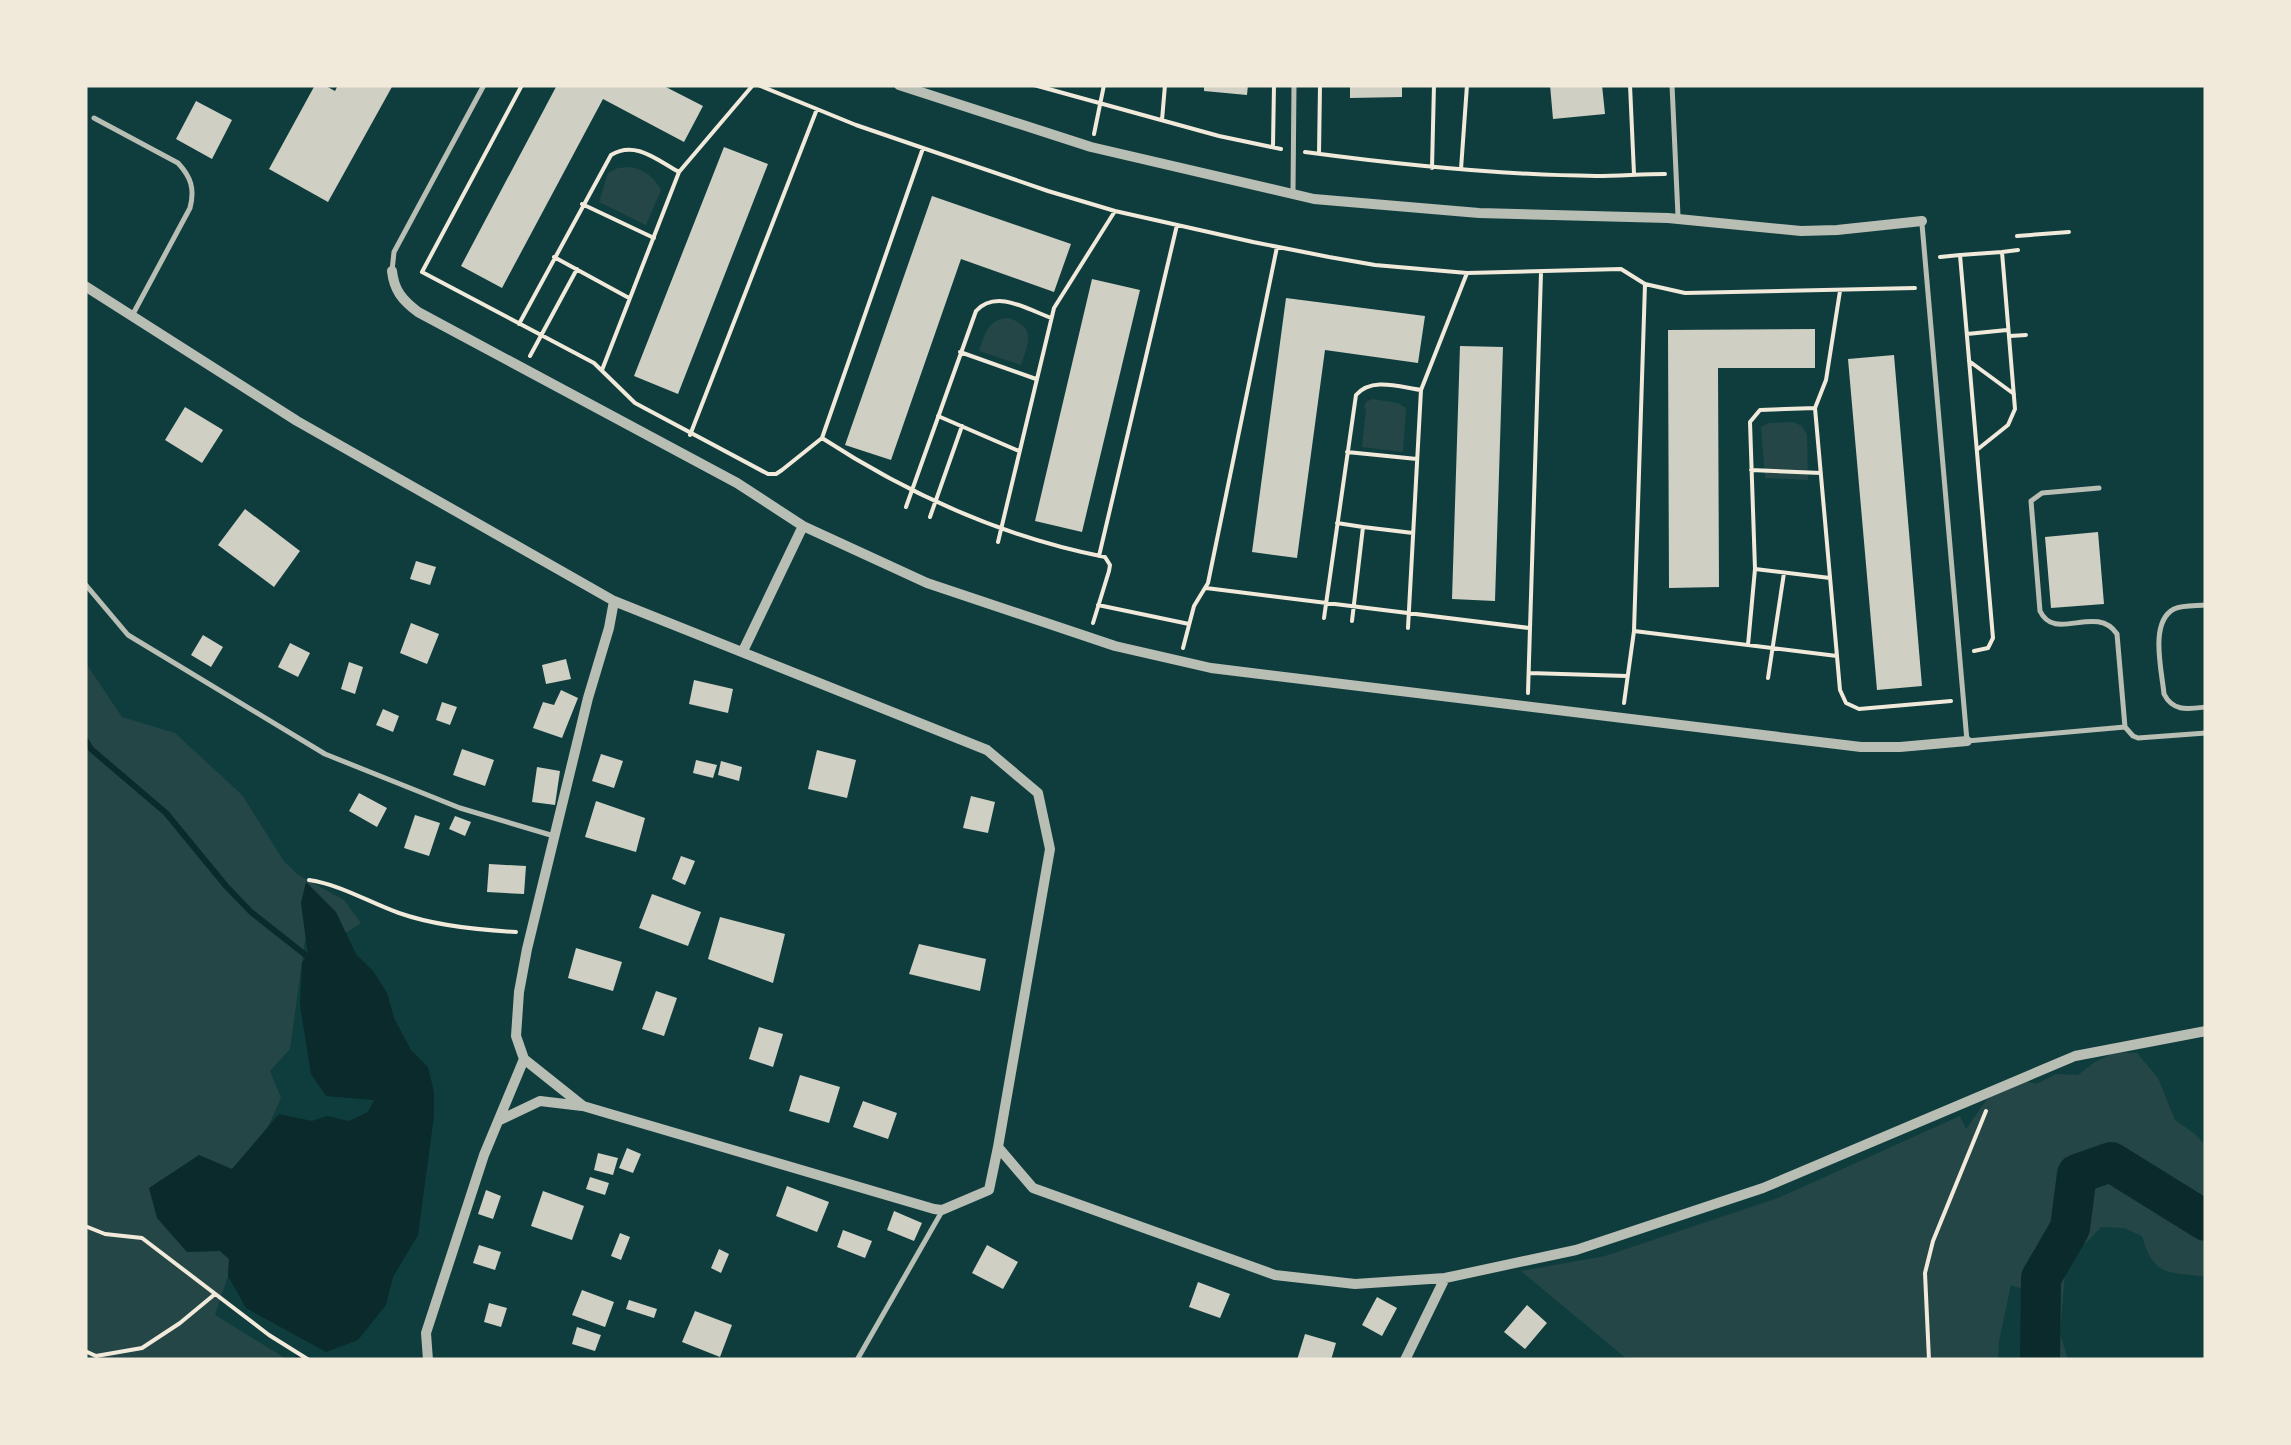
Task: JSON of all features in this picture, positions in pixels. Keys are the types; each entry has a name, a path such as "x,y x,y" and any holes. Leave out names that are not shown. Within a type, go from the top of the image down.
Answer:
{"street":[{"path":"906,86 1091,147 1292,195 1397,208 1678,219 1815,231 1922,220"},
{"path":"392,270 403,301 418,312 754,492 803,526 941,589 1088,637 1210,668 1861,747 1967,742"},
{"path":"85,286 297,422 614,601 987,750 1038,793 1050,849 989,1190 942,1210 583,1106 540,1101 500,1120"},
{"path":"743,652 803,526"},
{"path":"583,1106 524,1059 516,1036 518,992 614,601"},
{"path":"998,1147 1034,1188 1276,1274 1355,1284 1445,1278 1576,1250 1763,1188 2075,1056 2206,1031"},
{"path":"428,1360 426,1333 484,1155 524,1059"},
{"path":"1405,1360 1445,1278"}],"lane":[{"path":"392,270 394,252 484,85"},
{"path":"1292,195 1294,85"},
{"path":"1672,85 1678,219"},
{"path":"94,118 178,163 192,182 190,208 133,314"},
{"path":"1922,220 1967,742 2125,728"},
{"path":"2099,488 2042,493 2031,501 2040,612 2044,620 2053,624 2097,621 2114,629 2125,728 2133,736 2206,733"},
{"path":"85,584 128,635 325,754 460,808 554,836"},
{"path":"2206,605 2176,608 2166,615 2159,636 2168,702 2185,709 2206,708"},
{"path":"857,1360 942,1210"}],"path":[{"path":"522,85 422,272 602,370 634,404 772,474 822,438 923,148"},
{"path":"602,370 680,172 756,85 1004,178 1116,211 1375,264 1467,273 1621,269 1644,284 1697,294 1928,288"},
{"path":"1034,85 1162,122 1293,151 1461,170 1597,176 1676,174"},
{"path":"1071,96 1073,85"},
{"path":"1091,147 1104,85"},
{"path":"1162,122 1165,85"},
{"path":"1273,147 1274,85"},
{"path":"1319,154 1320,85"},
{"path":"1432,168 1434,85"},
{"path":"1461,170 1467,85"},
{"path":"1630,85 1634,174"},
{"path":"682,454 817,109"},
{"path":"519,324 610,154 635,148 680,172"},
{"path":"582,204 654,238"},
{"path":"998,542 1051,318 1116,211"},
{"path":"1099,556 1178,225"},
{"path":"2017,236 2069,232"},
{"path":"1180,662 1195,604 1206,588 1277,247"},
{"path":"1925,259 2018,250"},
{"path":"1977,450 2012,420 2015,410 2002,252"},
{"path":"1960,256 1993,638 1985,650 1960,652"},
{"path":"554,257 630,298"},
{"path":"523,369 577,269"},
{"path":"1528,706 1540,272"},
{"path":"1408,628 1421,390 1467,273"},
{"path":"1622,718 1634,631 1644,284"},
{"path":"1840,290 1826,380 1815,408 1842,698 1859,709 1964,700"},
{"path":"906,507 976,310 987,301 1001,300 1051,318"},
{"path":"1967,334 2026,335"},
{"path":"960,352 1036,379"},
{"path":"1969,361 2014,394"},
{"path":"1324,618 1359,390 1373,384 1421,390"},
{"path":"1748,645 1755,569 1749,430 1753,416 1760,410 1815,408"},
{"path":"938,416 1019,451"},
{"path":"930,517 962,426"},
{"path":"822,438 936,502 1001,528 1106,557 1110,565 1088,637"},
{"path":"1347,452 1418,460"},
{"path":"1750,470 1821,473"},
{"path":"1337,523 1414,533"},
{"path":"1352,621 1363,527"},
{"path":"1755,569 1830,578"},
{"path":"1768,678 1784,572"},
{"path":"1206,588 1530,628"},
{"path":"1098,606 1189,624"},
{"path":"1634,631 1836,656"},
{"path":"1528,673 1628,676"},
{"path":"309,880 348,890 400,914 464,929 531,932"},
{"path":"1929,1360 1925,1274 1933,1241 1983,1115 2004,1086"},
{"path":"85,1226 105,1234 142,1238 268,1335 309,1360"},
{"path":"85,1351 96,1356 142,1348 215,1294"}],"shaded area":[{"path":"630,167 649,175 661,190 646,225 599,202 608,173"},
{"path":"1009,318 1027,331 1028,343 1021,365 979,351 992,324"},
{"path":"1372,399 1406,408 1403,452 1362,447 1364,408"},
{"path":"1793,422 1802,426 1807,435 1808,480 1765,478 1761,427"},
{"path":"85,662 122,717 175,733 242,795 283,860 297,874 344,900 361,923 335,940 305,940 290,1049 270,1071 281,1098 267,1129 232,1170 220,1251 229,1259 228,1276 215,1315 288,1360 85,1360"},
{"path":"306,882 336,912 356,954 387,993 394,1018 411,1050 428,1067 434,1092 418,1235 393,1277 386,1305 358,1340 326,1352 246,1308 228,1276 229,1259 220,1251 187,1252 157,1218 149,1188 199,1155 232,1169 279,1114 312,1121 327,1116 349,1121 368,1112 374,1100 326,1096 311,1074 300,1005 302,962 308,956 301,903"},
{"path":"2115,1052 2137,1053 2158,1078 2175,1120 2206,1146 2206,1277 2165,1270 2152,1260 2142,1236 2124,1228 2101,1227 2071,1253 2065,1274 2060,1333 2068,1360 2029,1360 2027,1291 2011,1285 1998,1360 1628,1360 1521,1271 1605,1256 1778,1198 1960,1116 1966,1129 1987,1099 2015,1078 2036,1084 2056,1074 2078,1075"}],"building":[{"path":"315,85 335,91 338,85 393,85 328,202 269,169"},
{"path":"557,85 662,85 703,106 684,142 603,99 502,288 461,266"},
{"path":"1204,85 1248,85 1247,95 1204,91"},
{"path":"1350,85 1402,85 1402,97 1350,98"},
{"path":"1550,85 1602,85 1605,114 1553,119"},
{"path":"196,101 232,120 212,159 176,139"},
{"path":"724,147 768,164 678,394 634,376"},
{"path":"932,196 1071,244 1054,292 961,259 891,460 845,445"},
{"path":"1092,279 1140,290 1082,532 1035,521"},
{"path":"1286,298 1425,316 1418,363 1325,350 1297,558 1252,552"},
{"path":"1815,329 1815,368 1718,368 1719,587 1669,588 1668,330"},
{"path":"1460,346 1503,347 1495,601 1452,599"},
{"path":"1894,355 1922,686 1877,690 1848,359"},
{"path":"185,407 223,430 202,463 165,440"},
{"path":"245,509 300,551 274,587 218,545"},
{"path":"2098,532 2104,604 2051,608 2045,537"},
{"path":"416,561 436,567 430,585 410,579"},
{"path":"411,623 439,634 427,664 400,653"},
{"path":"203,635 223,647 211,667 191,655"},
{"path":"290,643 310,653 298,677 278,667"},
{"path":"566,659 571,679 546,684 542,665"},
{"path":"349,662 363,667 355,694 341,689"},
{"path":"694,680 733,689 728,713 689,704"},
{"path":"561,690 578,698 562,738 533,728 543,702 554,705"},
{"path":"442,702 457,707 450,725 436,720"},
{"path":"383,709 399,716 393,732 376,725"},
{"path":"462,749 494,760 485,786 453,775"},
{"path":"817,750 856,760 847,798 808,789"},
{"path":"601,754 623,761 614,788 592,781"},
{"path":"696,760 717,765 713,778 693,773"},
{"path":"721,761 742,767 739,781 718,775"},
{"path":"537,767 560,771 555,805 532,802"},
{"path":"359,793 387,808 377,827 349,811"},
{"path":"971,796 995,802 988,833 963,828"},
{"path":"596,801 645,818 636,852 585,837"},
{"path":"415,815 440,823 429,856 404,848"},
{"path":"455,816 471,822 465,836 449,829"},
{"path":"681,856 695,861 685,885 672,879"},
{"path":"489,864 526,866 524,894 487,892"},
{"path":"652,894 701,912 688,946 639,928"},
{"path":"720,917 785,934 773,983 708,959"},
{"path":"919,944 986,959 980,991 909,974"},
{"path":"576,948 622,962 613,991 568,978"},
{"path":"656,991 677,998 664,1036 642,1029"},
{"path":"759,1027 783,1034 773,1067 749,1059"},
{"path":"800,1075 840,1087 829,1123 789,1111"},
{"path":"863,1101 897,1113 888,1139 853,1127"},
{"path":"627,1148 641,1154 633,1173 619,1168"},
{"path":"598,1153 618,1158 613,1175 594,1170"},
{"path":"590,1177 609,1183 605,1195 586,1189"},
{"path":"787,1186 829,1202 817,1232 776,1216"},
{"path":"486,1190 501,1196 493,1219 478,1214"},
{"path":"543,1191 584,1206 572,1240 531,1226"},
{"path":"894,1211 922,1223 914,1241 887,1230"},
{"path":"843,1230 872,1241 865,1258 837,1247"},
{"path":"620,1233 630,1237 621,1260 611,1256"},
{"path":"479,1245 501,1252 495,1270 473,1263"},
{"path":"987,1245 1018,1262 1003,1289 972,1273"},
{"path":"719,1249 729,1254 721,1273 711,1268"},
{"path":"1198,1282 1230,1294 1220,1318 1189,1307"},
{"path":"582,1290 614,1302 605,1327 572,1315"},
{"path":"1377,1297 1397,1308 1382,1336 1362,1325"},
{"path":"629,1300 657,1309 654,1318 626,1309"},
{"path":"489,1303 507,1308 501,1327 484,1322"},
{"path":"1527,1305 1547,1323 1525,1349 1504,1332"},
{"path":"695,1311 732,1325 720,1357 682,1342"},
{"path":"577,1327 601,1335 595,1351 572,1344"},
{"path":"1305,1334 1336,1343 1331,1360 1297,1360"}],"waterway":[{"path":"85,739 91,749 166,813 251,912 311,962"},
{"path":"2040,1360 2041,1278 2070,1228 2077,1174 2111,1162 2206,1221"}]}
